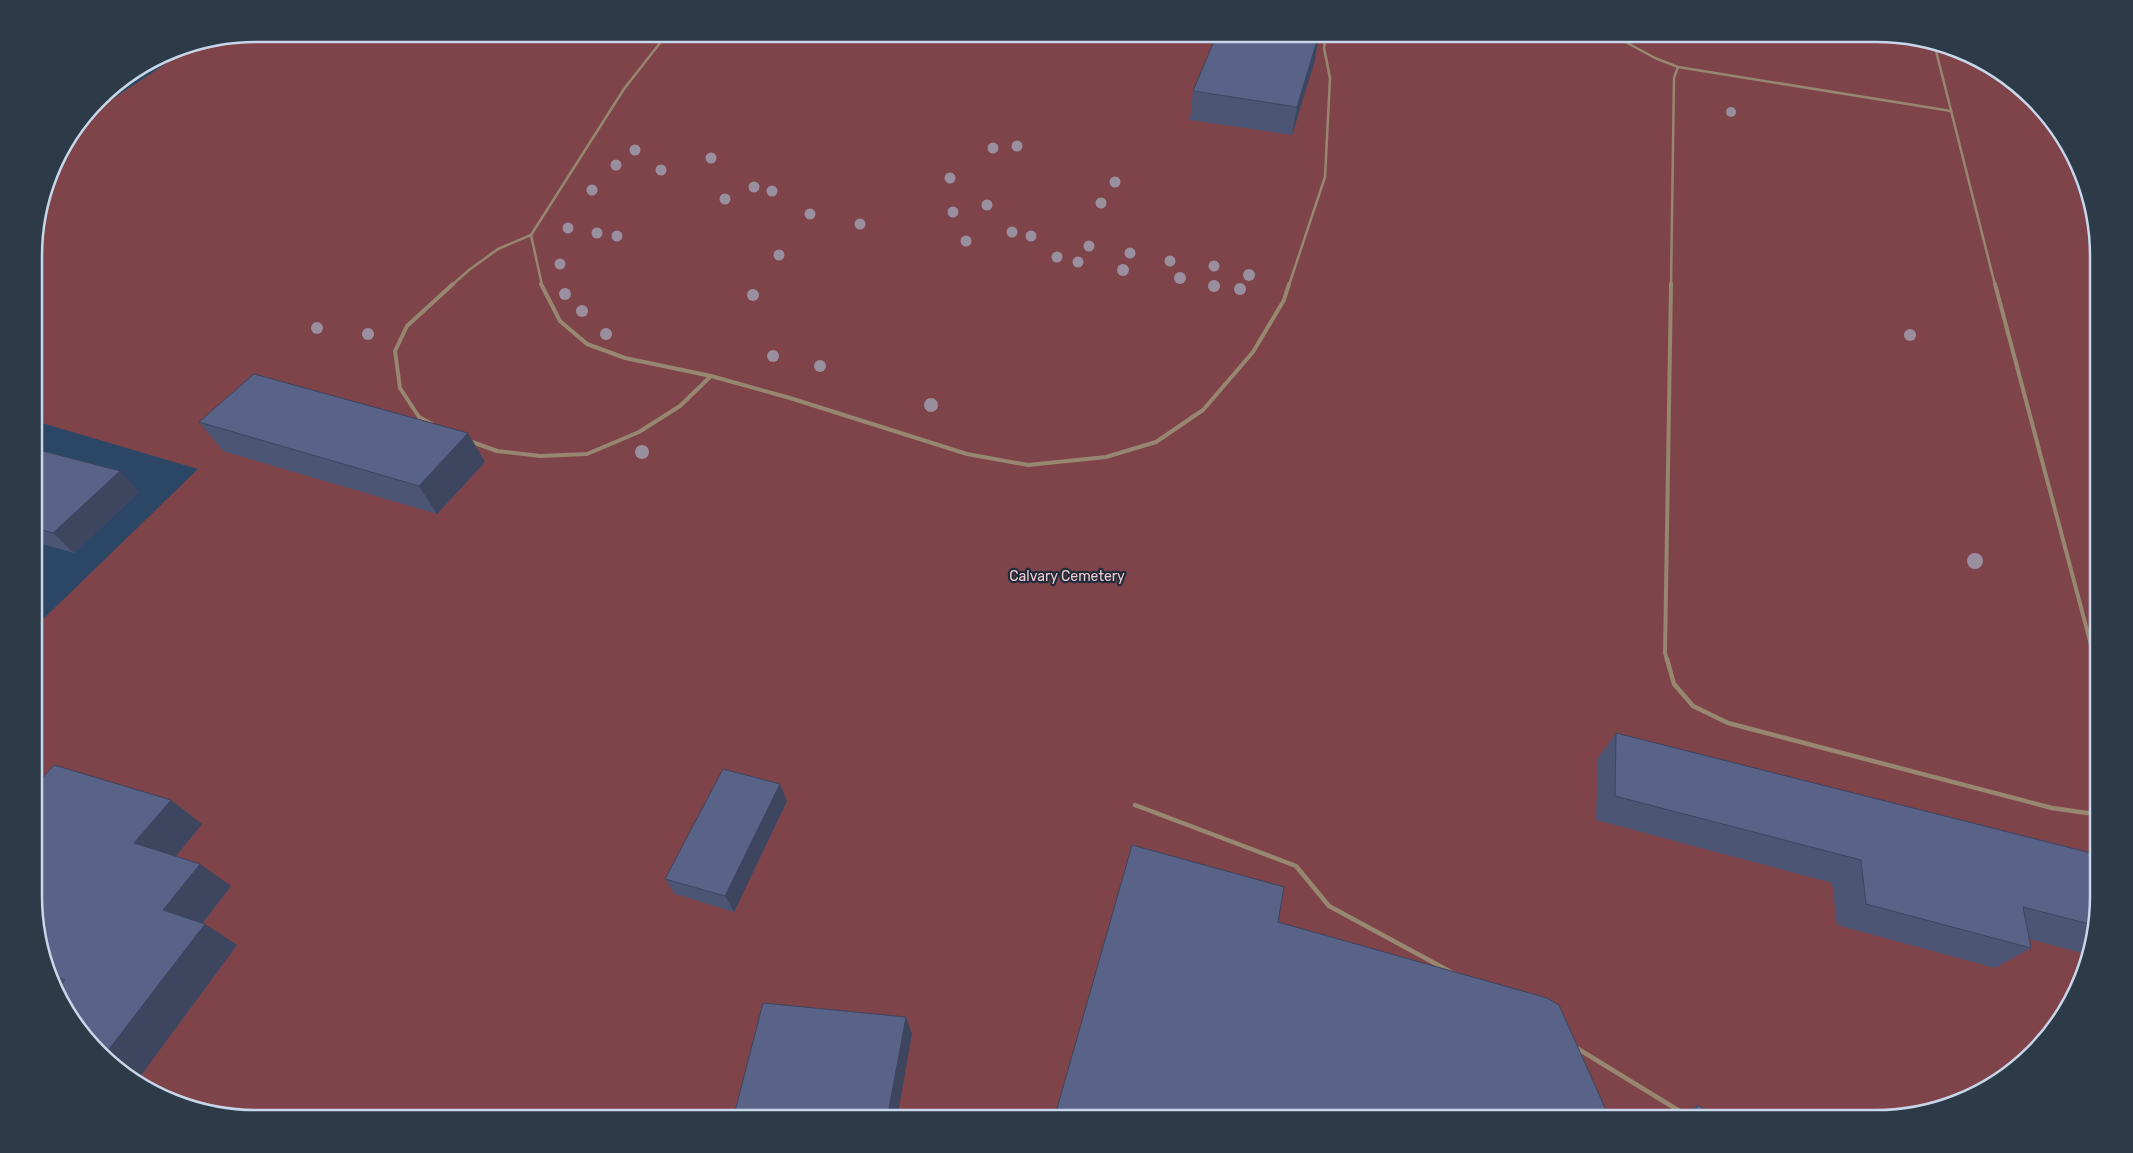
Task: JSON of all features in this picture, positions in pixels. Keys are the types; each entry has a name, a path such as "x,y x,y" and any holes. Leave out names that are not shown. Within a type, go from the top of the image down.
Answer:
{"lane":[{"path":"433,425 419,417 400,388 395,351 407,326 476,265 498,249 531,235 624,89 661,42"},
{"path":"531,235 540,282 560,320 587,344 625,358 711,376 790,398 967,454 1028,465 1106,456 1156,442 1203,410 1253,352 1284,300 1310,228 1325,178 1330,78 1324,48 1325,42"},
{"path":"1626,42 1655,58 1678,67 1951,111"},
{"path":"1936,51 2090,642"},
{"path":"1678,67 1674,78 1665,653 1674,684 1694,706 1728,723 2052,808 2090,812"},
{"path":"463,440 497,451 540,456 587,454 639,432 680,406 711,376"},
{"path":"1135,805 1296,866 1329,906 1458,976"},
{"path":"1567,1043 1678,1110"}],"green space":[{"name":"Calvary Cemetery","path":"256,42 1877,42 1905,44 1959,59 1996,78 2028,105 2055,137 2070,166 2089,228 2090,911 2083,952 2074,979 2055,1016 2028,1048 1996,1075 1946,1099 1905,1109 1891,1110 242,1110 201,1103 174,1094 137,1075 105,1048 78,1016 54,966 44,925 42,897 42,620 198,469 42,423 42,256 44,228 54,187 71,149 78,137 109,101 174,59 228,44"}],"building":[{"path":"1214,42 1317,42 1297,107 1193,91"},
{"path":"254,374 468,433 419,486 199,422"},
{"path":"42,451 120,471 53,533 42,530"},
{"path":"1616,733 2090,853 2089,924 2023,907 2031,948 1866,904 1861,860 1615,796"},
{"path":"54,765 171,800 134,843 200,864 163,910 205,924 108,1051 78,1016 62,984 65,980 58,977 50,952 44,925 42,897 42,778"},
{"path":"723,769 780,784 725,896 665,879"},
{"path":"1132,845 1284,887 1278,922 1547,998 1559,1005 1606,1110 1057,1110"},
{"path":"763,1003 906,1017 889,1110 735,1110"},
{"path":"1698,1105 1704,1110 1696,1110"}]}
